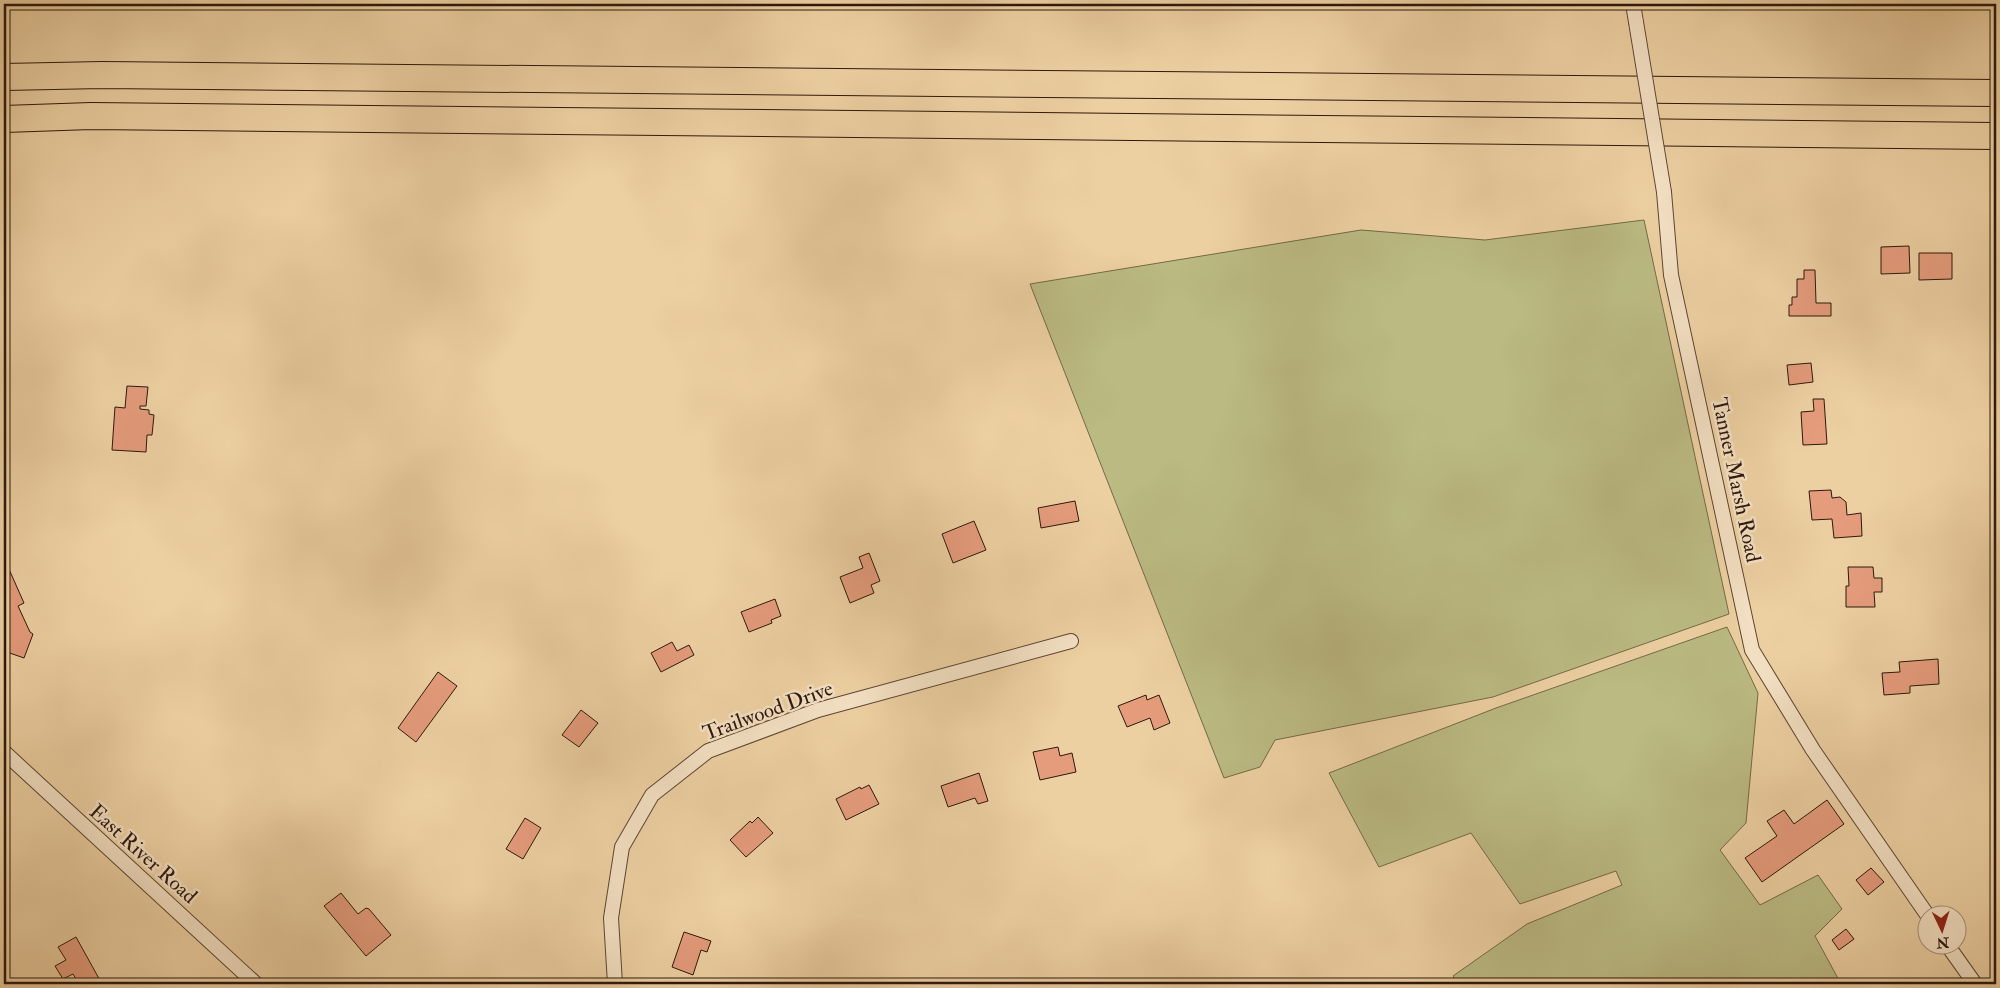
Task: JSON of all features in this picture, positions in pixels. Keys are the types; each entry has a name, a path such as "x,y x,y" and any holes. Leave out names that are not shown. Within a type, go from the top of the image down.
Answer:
{"highway":[{"path":"4,77 112,75 1996,93"},
{"path":"1712,90 1996,80"},
{"path":"4,119 111,116 1996,136"}],"street":[{"name":"Tanner Marsh Road","path":"1633,4 1664,192 1671,275 1752,650 1813,750 1921,906"},
{"name":"Trailwood Drive","path":"615,984 611,918 622,846 652,795 708,751 818,710 1070,641"},
{"name":"East River Road","path":"4,752 256,984"},
{"path":"1955,956 1975,984"}],"shaded area":[{"path":"1644,220 1729,614 1493,697 1275,740 1260,767 1224,778 1030,284 1361,230 1485,240"},
{"path":"1727,627 1758,693 1746,823 1720,850 1760,905 1818,875 1842,909 1815,936 1841,984 1458,984 1453,976 1527,924 1622,885 1616,871 1520,904 1471,833 1379,867 1329,773 1496,708"}],"building":[{"path":"1909,246 1910,273 1881,274 1881,247"},
{"path":"1919,253 1952,253 1952,279 1919,280"},
{"path":"1804,270 1815,270 1816,303 1831,303 1831,316 1789,316 1789,305 1792,305 1792,297 1797,297 1797,279 1804,279"},
{"path":"1811,363 1813,382 1789,385 1787,365"},
{"path":"127,386 148,387 146,406 140,406 140,409 149,410 149,414 154,415 152,435 147,435 146,452 112,450 115,407 125,408"},
{"path":"1813,399 1824,399 1827,444 1803,445 1801,412 1814,411"},
{"path":"1831,490 1832,498 1840,497 1846,502 1847,515 1861,513 1862,536 1834,538 1832,519 1812,520 1809,491"},
{"path":"1075,501 1079,521 1041,528 1038,508"},
{"path":"974,521 986,550 953,563 942,534"},
{"path":"869,553 880,581 871,585 874,593 850,603 840,577 863,568 859,557"},
{"path":"4,558 24,603 18,606 30,632 33,634 24,658 4,651 9,638 4,627"},
{"path":"1848,567 1873,567 1874,578 1882,578 1882,592 1874,592 1875,607 1846,607 1846,586 1849,586"},
{"path":"775,599 781,616 771,620 772,623 749,632 741,612"},
{"path":"672,642 677,651 689,645 694,655 661,672 651,653"},
{"path":"1938,659 1939,684 1910,686 1910,693 1884,695 1882,673 1900,672 1899,662"},
{"path":"438,672 457,686 416,742 398,728"},
{"path":"1146,695 1147,700 1159,695 1170,723 1154,730 1150,718 1127,727 1118,706"},
{"path":"581,710 598,723 579,747 562,735"},
{"path":"1058,747 1060,756 1072,753 1076,772 1040,780 1033,752"},
{"path":"979,773 988,801 978,804 975,798 948,807 941,786"},
{"path":"869,785 879,804 846,820 836,799 860,787 861,789"},
{"path":"1827,800 1844,824 1762,882 1745,858 1777,836 1767,821 1784,810 1794,824"},
{"path":"758,817 773,833 746,857 730,840 750,821 752,823"},
{"path":"525,818 541,828 523,859 506,849"},
{"path":"1871,868 1884,882 1868,895 1856,880"},
{"path":"341,893 358,914 366,908 369,909 391,935 366,956 324,906"},
{"path":"1846,929 1854,939 1839,950 1832,940"},
{"path":"684,932 711,941 707,952 701,950 693,975 672,967"},
{"path":"76,937 102,984 79,984 73,974 63,979 55,966 66,960 58,947"}]}
